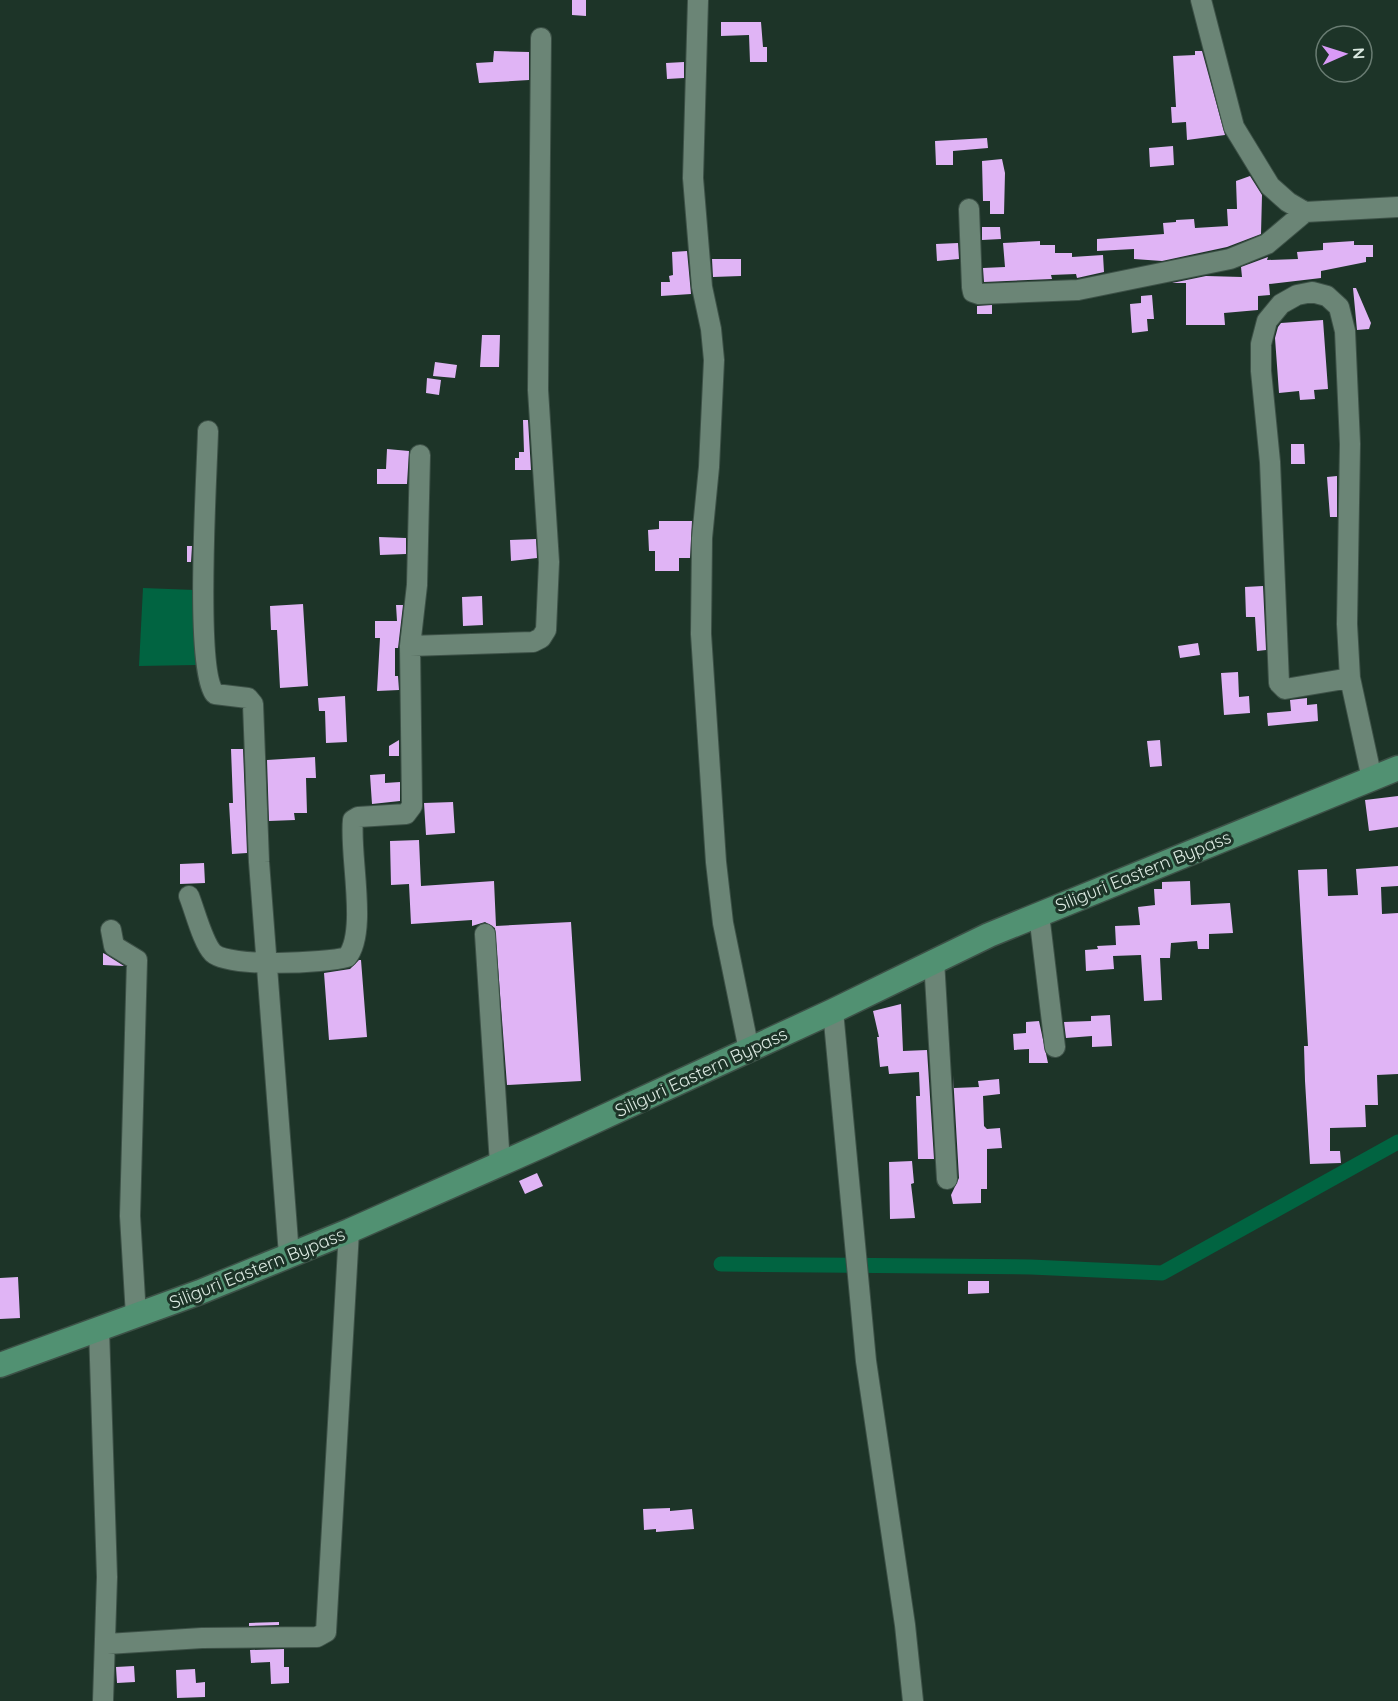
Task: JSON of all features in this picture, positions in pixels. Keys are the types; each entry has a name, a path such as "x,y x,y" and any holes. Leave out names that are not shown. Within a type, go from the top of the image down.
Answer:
{"main road":[{"name":"Siliguri Eastern Bypass","path":"0,1365 136,1316 349,1231 749,1050 934,960 1039,914 1398,768"}],"street":[{"path":"698,0 693,178 702,287 711,329 714,360 709,467 702,538 701,634 716,862 725,933 749,1050"},
{"path":"1201,0 1234,127 1270,186 1288,202 1305,212 1398,207"},
{"path":"410,646 533,642 541,638 546,630 549,562 538,390 541,38"},
{"path":"969,209 972,287 973,292 979,294 1078,290 1222,262 1267,244 1305,212"},
{"path":"1350,678 1285,688 1279,684 1270,462 1261,371 1261,344 1267,321 1281,304 1297,295 1312,292 1327,296 1339,307 1345,331 1350,467 1347,624 1350,678 1372,779"},
{"path":"208,431 203,620 206,672 215,694 248,698 253,704 259,862 289,1255"},
{"path":"189,897 213,953 227,959 267,962 337,960 347,957 353,949 356,926 353,820 357,817 406,814 412,806 410,646 417,585 420,455"},
{"path":"1039,914 1055,1047"},
{"path":"111,930 113,945 137,960 130,1206 136,1316"},
{"path":"485,934 500,1164"},
{"path":"934,960 947,1179"},
{"path":"833,1011 866,1361 905,1625 913,1701"},
{"path":"107,1644 202,1638 317,1637 326,1632 349,1231"},
{"path":"99,1329 107,1644 103,1701"}],"shaded area":[{"path":"143,588 195,590 196,665 139,666"}],"building":[{"path":"572,0 586,0 586,16 572,15"},
{"path":"721,22 761,22 763,47 767,47 767,62 750,62 749,35 721,36"},
{"path":"494,51 529,52 529,80 479,83 476,63 493,62"},
{"path":"1195,51 1202,51 1225,135 1187,140 1186,122 1172,123 1171,107 1176,107 1173,56 1195,55"},
{"path":"684,62 684,78 667,79 666,63"},
{"path":"987,138 988,148 953,151 953,165 936,165 935,141"},
{"path":"1173,146 1174,165 1150,167 1149,148"},
{"path":"1002,159 1005,173 1004,214 990,214 990,201 983,201 982,161"},
{"path":"1250,176 1262,195 1261,234 1227,247 1162,261 1134,259 1134,249 1097,251 1097,239 1164,234 1163,223 1176,222 1176,220 1194,219 1195,228 1228,226 1227,209 1237,209 1236,181"},
{"path":"982,227 1000,227 1001,239 982,240"},
{"path":"1040,241 1040,245 1055,245 1055,253 1072,253 1072,257 1103,255 1104,272 1077,278 1076,274 1051,275 1052,279 984,282 983,268 1005,267 1003,243"},
{"path":"1354,241 1354,245 1373,245 1373,257 1366,257 1366,262 1321,271 1321,278 1269,284 1270,295 1258,296 1258,310 1224,313 1225,325 1186,325 1186,283 1172,283 1206,276 1242,277 1241,267 1268,257 1267,260 1298,259 1297,252 1323,250 1323,243"},
{"path":"958,243 959,259 937,261 936,244"},
{"path":"687,251 691,294 661,296 661,282 670,282 669,276 673,275 672,252"},
{"path":"712,259 741,259 741,276 713,277"},
{"path":"1353,288 1356,288 1371,323 1369,329 1357,330"},
{"path":"1152,295 1154,319 1147,319 1148,331 1132,333 1130,304 1141,303 1141,296"},
{"path":"992,305 992,314 977,314 977,306"},
{"path":"1323,320 1328,389 1314,390 1315,399 1300,400 1299,391 1279,393 1275,338 1278,327 1281,323"},
{"path":"482,335 500,335 499,367 480,367"},
{"path":"435,362 457,365 455,378 433,376"},
{"path":"427,378 441,380 439,395 426,393"},
{"path":"523,420 528,420 531,470 515,470 515,458 519,458 519,452 524,452"},
{"path":"1291,444 1304,444 1305,464 1291,464"},
{"path":"387,449 409,451 407,484 377,484 377,469 386,469"},
{"path":"1337,476 1337,517 1330,517 1327,477"},
{"path":"659,521 692,521 690,558 679,558 679,571 655,571 655,551 649,551 648,530 659,529"},
{"path":"379,537 406,538 406,554 380,555"},
{"path":"536,539 537,558 511,561 510,540"},
{"path":"187,546 192,546 191,562 187,562"},
{"path":"1263,586 1266,650 1257,651 1255,617 1246,617 1245,587"},
{"path":"482,596 483,625 463,626 462,597"},
{"path":"303,604 308,686 280,688 277,630 271,630 270,606"},
{"path":"396,605 403,605 398,648 395,648 395,676 398,676 399,690 377,691 380,638 375,638 375,621 397,621"},
{"path":"1198,643 1200,655 1180,658 1178,646"},
{"path":"1238,672 1239,697 1249,696 1250,713 1224,715 1221,673"},
{"path":"345,696 347,742 326,743 325,711 319,711 318,698"},
{"path":"1307,698 1307,705 1317,704 1318,721 1268,726 1267,713 1291,711 1290,700"},
{"path":"399,740 399,756 389,756 389,746"},
{"path":"1160,740 1162,766 1150,767 1147,741"},
{"path":"231,749 243,749 247,853 232,854 229,803 233,803"},
{"path":"315,757 316,778 306,778 307,813 294,813 295,820 269,821 267,760"},
{"path":"385,774 385,783 400,782 400,801 372,804 370,775"},
{"path":"1398,796 1398,827 1369,831 1365,800"},
{"path":"453,802 455,833 426,835 424,803"},
{"path":"419,840 421,886 494,881 496,926 571,922 581,1081 507,1085 495,928 485,922 472,926 472,920 411,924 409,884 391,885 390,841"},
{"path":"204,863 205,883 180,884 180,864"},
{"path":"1398,866 1398,886 1381,887 1382,914 1398,913 1398,1074 1377,1075 1378,1105 1365,1105 1366,1127 1330,1128 1330,1151 1340,1151 1341,1163 1310,1164 1304,1046 1308,1046 1298,870 1327,869 1328,896 1358,895 1356,869"},
{"path":"1190,881 1191,905 1230,903 1233,933 1209,934 1209,949 1198,949 1197,941 1171,943 1170,958 1160,958 1162,1000 1144,1001 1141,955 1113,956 1114,969 1086,971 1085,950 1098,949 1097,946 1116,945 1115,926 1140,925 1138,907 1155,905 1154,889 1162,889 1162,882"},
{"path":"103,953 105,954 124,966 103,965"},
{"path":"361,960 367,1037 329,1040 324,973 350,969"},
{"path":"901,1004 903,1051 927,1050 934,1159 918,1159 916,1096 920,1096 919,1072 889,1074 888,1066 880,1067 877,1037 879,1037 873,1011"},
{"path":"1110,1015 1112,1046 1092,1047 1092,1036 1066,1038 1064,1022 1091,1021 1091,1016"},
{"path":"1039,1021 1048,1063 1029,1063 1029,1049 1014,1050 1013,1034 1026,1033 1026,1022"},
{"path":"953,1075 954,1088 979,1087 978,1081 999,1079 1000,1094 983,1096 984,1126 987,1129 1000,1128 1002,1148 987,1149 987,1189 981,1189 981,1203 953,1204 951,1195 959,1178"},
{"path":"912,1161 914,1183 911,1184 915,1218 890,1219 889,1162"},
{"path":"537,1173 543,1186 525,1194 519,1181"},
{"path":"18,1277 20,1318 0,1319 0,1278"},
{"path":"968,1281 989,1281 989,1293 968,1294"},
{"path":"670,1508 670,1511 692,1509 694,1529 656,1532 656,1529 644,1530 643,1509"},
{"path":"279,1622 279,1625 249,1626 249,1623"},
{"path":"284,1649 284,1667 289,1667 289,1683 271,1684 270,1662 251,1663 250,1650"},
{"path":"134,1666 135,1682 117,1683 116,1667"},
{"path":"195,1669 196,1683 205,1682 205,1697 177,1698 176,1670"}],"waterway":[{"path":"721,1264 1031,1267 1162,1273 1398,1142"}]}
